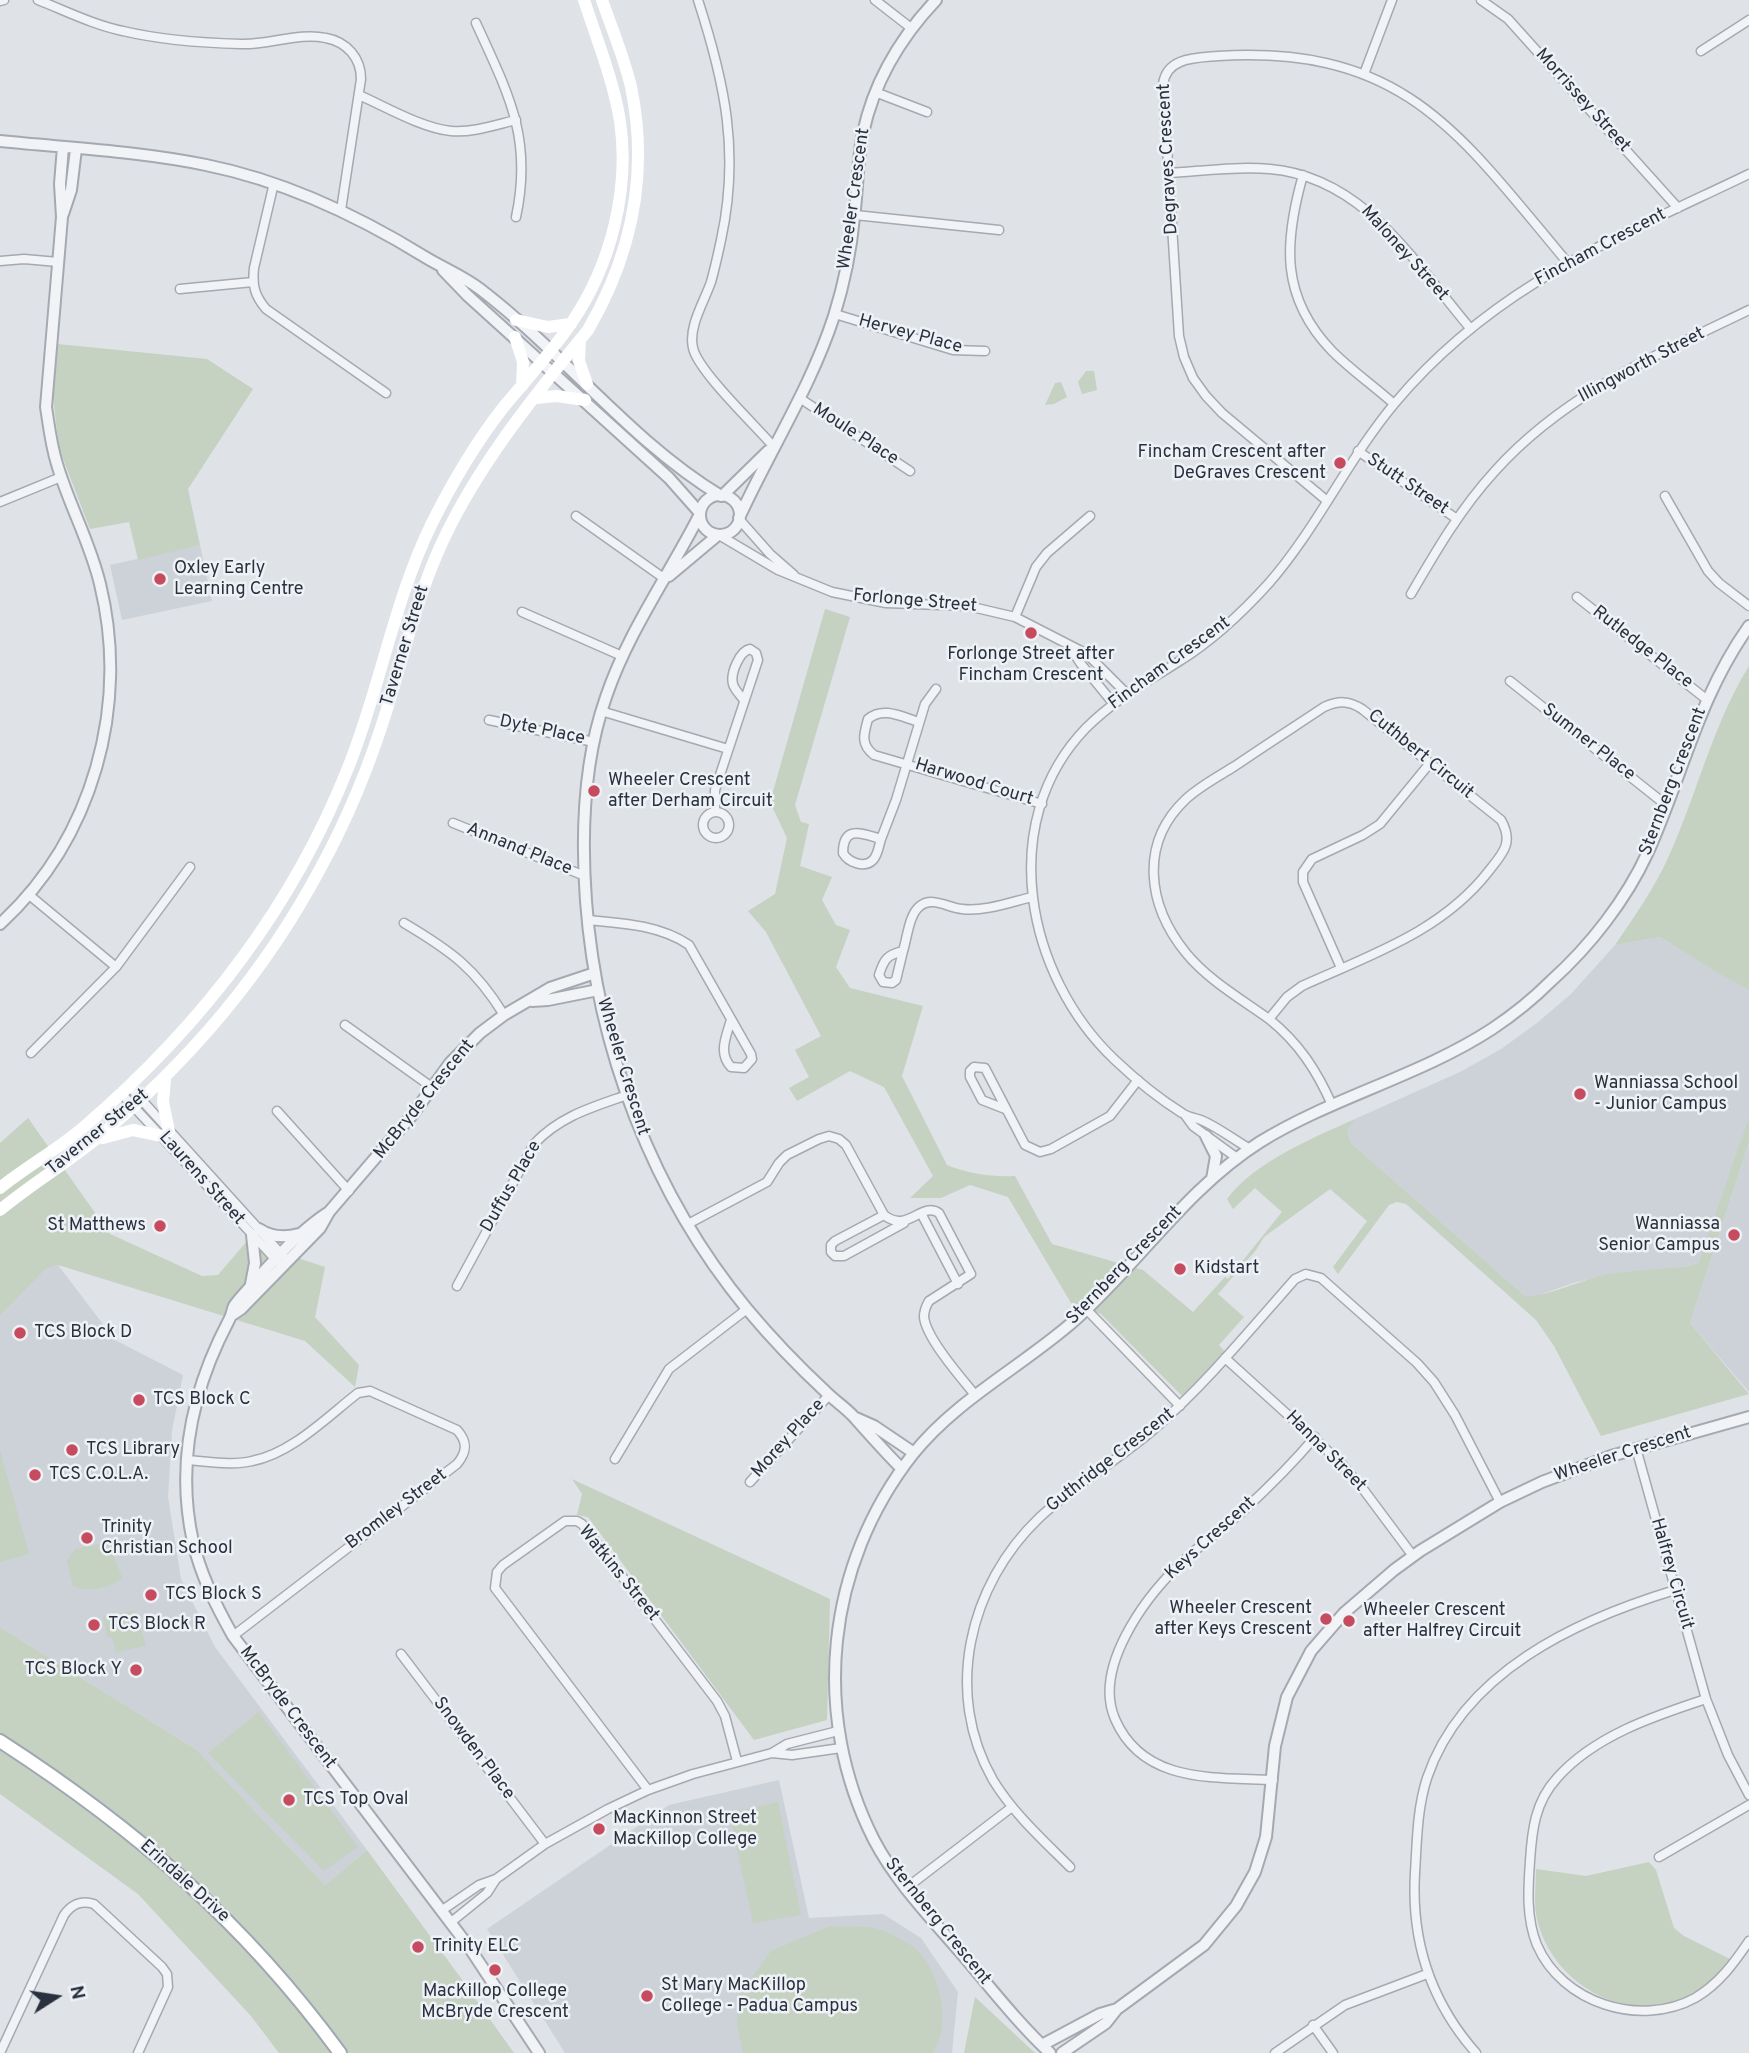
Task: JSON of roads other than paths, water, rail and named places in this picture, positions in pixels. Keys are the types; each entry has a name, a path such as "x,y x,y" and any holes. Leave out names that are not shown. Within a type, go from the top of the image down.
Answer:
{"main road":[{"name":"Taverner Street","path":"0,1188 83,1128 125,1089 189,1026 260,936 304,864 329,814 370,705 401,596 443,501 470,455 501,411 571,324 597,276 609,243 620,192 622,158 614,91 584,0"},
{"name":"Taverner Street","path":"0,1210 93,1141 165,1078 204,1037 275,944 321,868 369,763 411,622 437,553 486,465 598,313 627,244 637,191 639,155 637,120 625,68 602,0"},
{"path":"516,320 548,327 571,324"},
{"path":"515,337 523,362 522,387"},
{"path":"580,340 579,361 587,384"},
{"path":"536,398 556,396 585,400"},
{"path":"93,1141 126,1131 165,1133 165,1078"},
{"name":"Erindale Drive","path":"0,1741 114,1820 169,1865 226,1919 272,1969 340,2053"}],"street":[{"path":"38,0 100,25 146,35 244,44 313,37 327,38 346,47 358,61 362,79 341,210"},
{"path":"698,0 720,74 730,156 722,240 694,328 692,346 703,368 773,446"},
{"path":"875,0 911,28"},
{"name":"Wheeler Crescent","path":"739,518 773,446 801,399 835,314 850,253 862,135 875,92 891,59 911,28 936,0"},
{"path":"1364,74 1392,0"},
{"name":"Morrissey Street","path":"1481,0 1508,19 1678,208"},
{"path":"1701,51 1749,20"},
{"path":"476,23 508,92 521,144 523,168 516,217"},
{"name":"Degraves Crescent","path":"1326,500 1222,413 1193,378 1184,357 1179,336 1168,173 1163,84 1166,72 1176,63 1189,58 1274,55 1320,61 1364,74 1407,96 1457,134 1567,262"},
{"path":"875,92 927,113"},
{"path":"359,95 430,126 452,131 467,131 516,120"},
{"path":"0,141 158,157 205,165 274,183 380,229 479,288 516,320 585,400 669,478 700,513 705,528 718,535 732,531 739,518 735,503 669,461 587,384 559,368"},
{"path":"0,924 29,894 59,853 85,802 98,764 110,696 109,634 100,583 91,551 61,477 50,436 46,400 62,217 62,147"},
{"path":"62,217 71,190 76,149"},
{"name":"Maloney Street","path":"1168,173 1269,169 1303,175 1339,190 1370,212 1469,328"},
{"name":"Fincham Crescent","path":"1237,1158 1193,1126 1185,1115 1112,1057 1089,1031 1062,989 1048,957 1032,897 1030,862 1032,838 1053,776 1064,756 1084,731 1113,703 1196,649 1244,610 1271,581 1295,550 1358,451 1394,404 1420,374 1469,328 1516,293 1567,262 1749,174"},
{"path":"1303,175 1294,205 1289,241 1292,277 1299,300 1317,332 1333,352 1394,404"},
{"path":"274,183 254,268 253,282 258,300 266,309 386,393"},
{"path":"855,215 999,230"},
{"path":"0,261 24,259 58,262"},
{"path":"440,267 515,337 546,356"},
{"path":"180,289 253,282"},
{"name":"Illingworth Street","path":"1411,594 1457,519 1508,457 1565,408 1644,360 1749,310"},
{"name":"Hervey Place","path":"835,314 953,350 985,351"},
{"name":"Moule Place","path":"801,399 910,471"},
{"name":"Wheeler Crescent","path":"722,496 773,446"},
{"name":"Stutt Street","path":"1358,451 1457,519"},
{"path":"0,502 61,477"},
{"path":"700,513 707,500 722,496"},
{"path":"1665,496 1708,571 1749,606"},
{"name":"Wheeler Crescent","path":"700,513 622,656 601,711 594,742 586,794 584,876 595,973 607,1030 627,1095 654,1161 688,1224 747,1309 786,1353 829,1395 854,1416 914,1452"},
{"path":"576,516 665,579"},
{"path":"1015,617 1036,567 1047,553 1090,516"},
{"name":"Forlonge Street","path":"739,518 770,554 796,577"},
{"name":"Wheeler Crescent","path":"665,579 718,535"},
{"name":"Forlonge Street","path":"718,535 778,570 847,596 886,603 968,606 1015,617 1087,654 1126,694"},
{"name":"Rutledge Place","path":"1577,597 1706,699"},
{"path":"522,612 622,656"},
{"name":"Sternberg Crescent","path":"1046,2049 1015,2017 905,1889 883,1856 861,1812 841,1748 834,1682 836,1636 842,1598 867,1528 883,1497 914,1452 949,1418 1087,1309 1173,1216 1237,1158 1299,1121 1433,1060 1490,1030 1526,1004 1556,977 1585,947 1642,866 1706,699 1749,626"},
{"name":"Forlonge Street","path":"1070,647 1113,703"},
{"path":"715,812 715,790 758,660 756,653 750,649 741,654 732,679 734,687 743,699"},
{"name":"Sumner Place","path":"1510,681 1666,805"},
{"name":"Harwood Court","path":"881,839 857,832 849,834 845,839 843,853 849,860 865,864 876,856 925,704 936,689"},
{"name":"Cuthbert Circuit","path":"1269,1019 1287,997 1302,986 1404,940 1438,921 1476,888 1505,851 1507,835 1501,820 1355,704 1337,702 1324,707 1195,792 1166,823 1155,850 1153,878 1161,910 1186,953 1204,971 1269,1019 1298,1046 1313,1066 1332,1105"},
{"path":"601,711 728,750"},
{"name":"Harwood Court","path":"919,722 885,712 871,716 863,740 866,748 874,755 1042,804"},
{"name":"Dyte Place","path":"489,720 594,742"},
{"path":"1341,968 1303,882 1303,872 1312,859 1380,824 1430,763"},
{"name":"Annand Place","path":"453,823 584,876"},
{"path":"31,1053 116,967 190,867"},
{"path":"29,894 116,967"},
{"path":"903,951 915,912 926,902 974,909 1032,897"},
{"path":"588,920 640,926 674,936 689,945 751,1054 752,1059 744,1068 731,1067 723,1053 731,1020"},
{"path":"404,923 461,960 478,978 504,1015"},
{"name":"McBryde Crescent","path":"235,1310 303,1233 349,1191 459,1053 480,1033 504,1015 550,988 595,973"},
{"name":"McBryde Crescent","path":"532,1001 598,990"},
{"path":"345,1025 433,1088"},
{"path":"1005,1109 982,1100 970,1077 970,1071 974,1067 985,1068 1025,1146 1040,1152 1051,1149 1110,1116 1138,1080"},
{"name":"Laurens Street","path":"125,1089 281,1259"},
{"name":"Duffus Place","path":"457,1286 534,1143 552,1126 567,1117 627,1095"},
{"path":"277,1111 349,1191"},
{"name":"Fincham Crescent","path":"1185,1115 1203,1121 1250,1149"},
{"path":"688,1224 767,1182 779,1163 788,1155 829,1136 846,1145 884,1215 895,1222 910,1219"},
{"path":"1206,1136 1216,1156 1212,1179"},
{"path":"884,1215 835,1241 831,1245 831,1252 835,1256 844,1256 927,1210 937,1211 971,1274 929,1301 924,1315 925,1322 943,1355 976,1396"},
{"name":"McBryde Crescent","path":"329,1212 320,1228 251,1286 214,1349 202,1378 192,1412 186,1460 186,1495 194,1544 210,1594 233,1636 450,1923 539,2053"},
{"path":"921,1213 958,1284"},
{"path":"251,1286 255,1263 255,1232 276,1236 303,1233"},
{"name":"Guthridge Crescent","path":"1070,1867 1012,1807 988,1769 976,1742 967,1684 969,1654 979,1610 991,1580 1009,1553 1041,1516 1138,1443 1180,1406 1295,1279 1306,1274 1321,1278 1417,1363 1434,1382 1455,1415 1500,1502"},
{"path":"615,1459 669,1369 747,1309"},
{"path":"1087,1309 1180,1406"},
{"name":"Hanna Street","path":"1225,1358 1315,1437 1363,1489 1413,1556"},
{"name":"Bromley Street","path":"186,1460 242,1463 268,1457 291,1445 358,1394 370,1391 457,1430 465,1440 466,1449 457,1464 233,1636"},
{"name":"Morey Place","path":"750,1482 829,1395"},
{"name":"Wheeler Crescent","path":"854,1416 868,1436 902,1469"},
{"name":"Wheeler Crescent","path":"1062,2053 1106,2024 1117,2009 1204,1945 1236,1906 1255,1872 1266,1837 1279,1721 1287,1697 1311,1651 1344,1613 1413,1556 1447,1532 1500,1502 1553,1477 1636,1448 1749,1418"},
{"name":"Keys Crescent","path":"1273,1780 1193,1776 1153,1763 1130,1745 1120,1730 1112,1713 1110,1686 1122,1644 1155,1590 1185,1559 1272,1484 1315,1437"},
{"name":"Halfrey Circuit","path":"1636,1448 1706,1699 1728,1755 1749,1795"},
{"name":"Watkins Street","path":"648,1790 495,1588 497,1572 503,1565 565,1521 582,1524 717,1701 725,1716 737,1761"},
{"path":"1476,2053 1449,2018 1427,1973 1419,1944 1415,1914 1418,1821 1427,1781 1444,1742 1460,1717 1479,1694 1514,1664 1581,1626 1622,1608 1675,1590"},
{"name":"Snowden Place","path":"401,1654 545,1844"},
{"path":"1706,1699 1667,1712 1612,1737 1578,1758 1555,1779 1544,1796 1533,1823 1528,1908 1536,1944 1556,1972 1585,1996 1626,2011 1673,2007 1696,1997 1722,1977 1748,1944"},
{"path":"441,1911 479,1885 496,1879 545,1844 648,1790 737,1761 772,1753 792,1743 838,1731"},
{"path":"772,1753 794,1754 841,1748"},
{"path":"1660,1857 1749,1805"},
{"path":"905,1889 1012,1807"},
{"path":"450,1923 487,1893 496,1879"},
{"path":"0,2053 65,1915 78,1903 88,1902 94,1904 162,1967 167,1975 167,1992 138,2053"},
{"path":"1275,2053 1313,2025 1356,1999 1427,1973"},
{"name":"Wheeler Crescent","path":"1046,2049 1100,2014 1117,2009"},
{"path":"1313,2025 1334,2053"},
{"path":"1077,2053 1084,2038"}],"place":[{"name":"Fincham Crescent after DeGraves Crescent","path":"1340,463"},
{"name":"Oxley Early Learning Centre","path":"160,579"},
{"name":"Forlonge Street after Fincham Crescent","path":"1031,633"},
{"name":"Wheeler Crescent after Derham Circuit","path":"594,791"},
{"name":"Wanniassa School - Junior Campus","path":"1580,1094"},
{"name":"St Matthews","path":"160,1226"},
{"name":"Wanniassa Senior Campus","path":"1734,1235"},
{"name":"Kidstart","path":"1180,1269"},
{"name":"TCS Block D","path":"20,1333"},
{"name":"TCS Block C","path":"139,1400"},
{"name":"TCS Library","path":"72,1450"},
{"name":"TCS C.O.L.A.","path":"35,1475"},
{"name":"Trinity Christian School","path":"87,1538"},
{"name":"TCS Block S","path":"151,1595"},
{"name":"Wheeler Crescent after Keys Crescent","path":"1326,1619"},
{"name":"Wheeler Crescent after Halfrey Circuit","path":"1349,1621"},
{"name":"TCS Block R","path":"94,1625"},
{"name":"TCS Block Y","path":"136,1670"},
{"name":"TCS Top Oval","path":"289,1800"},
{"name":"MacKinnon Street MacKillop College","path":"599,1829"},
{"name":"Trinity ELC","path":"418,1947"},
{"name":"MacKillop College McBryde Crescent","path":"495,1970"},
{"name":"St Mary MacKillop College - Padua Campus","path":"647,1996"}]}
